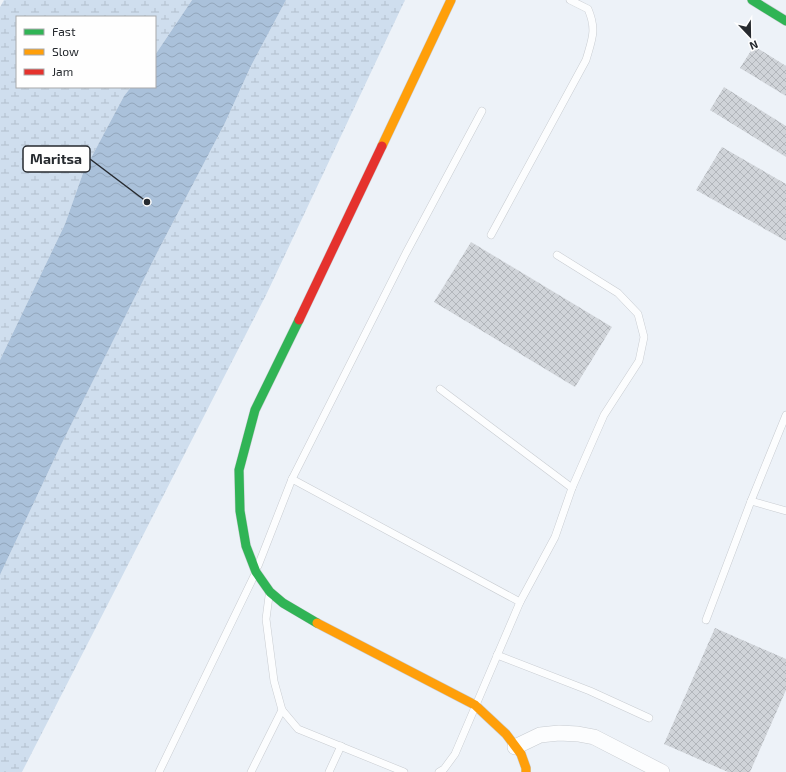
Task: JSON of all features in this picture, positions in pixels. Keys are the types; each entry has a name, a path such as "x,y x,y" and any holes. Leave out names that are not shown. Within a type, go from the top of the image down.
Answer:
{"street":[{"path":"451,0 358,198 255,410 239,470 240,511 246,546 256,572 270,592 283,603 323,626 475,705 506,734 520,754 526,768 526,772"},
{"path":"752,0 786,21"},
{"path":"515,747 540,735 559,733 578,734 594,737 662,772"}],"lane":[{"path":"491,235 586,60 594,34 592,19 588,9 570,0"},
{"path":"160,772 256,572 292,479 406,253 482,111"},
{"path":"440,772 444,770 455,754 520,602 555,537 572,488 604,415 639,361 644,338 638,314 618,293 557,255"},
{"path":"440,389 572,488"},
{"path":"706,620 751,501 786,415"},
{"path":"292,479 520,602"},
{"path":"751,501 786,511"},
{"path":"270,592 266,619 274,681 282,710 298,729 404,772"},
{"path":"497,655 590,691 649,718"},
{"path":"251,772 282,710"},
{"path":"329,772 341,746"}],"green space":[{"path":"4,0 192,0 156,54 156,16 16,16 16,88 130,88 124,96 83,173 65,224 0,360 0,7"},
{"path":"286,0 405,0 267,293 22,772 0,772 0,575 59,449 159,249 225,123 251,66"}],"water":[{"path":"192,0 286,0 251,66 225,123 159,249 59,449 0,575 0,360 65,224 83,173 124,96 130,88 156,88 156,54"}],"building":[{"path":"754,46 786,66 786,96 740,68"},
{"path":"724,87 786,126 786,157 710,110"},
{"path":"722,147 786,184 786,241 696,190"},
{"path":"471,242 612,327 575,387 434,302"},
{"path":"715,628 786,659 786,690 750,772 728,772 664,744"}],"traffic: fast":[{"path":"752,0 786,21"},
{"path":"299,320 255,410 239,470 240,511 246,546 256,572 270,592 283,603 317,623"}],"traffic: slow":[{"path":"382,146 451,0"},
{"path":"317,623 475,705 506,734 521,754 526,772"}],"traffic: jam":[{"path":"299,320 382,146"}],"place":[{"name":"Maritsa","path":"147,202"}]}
